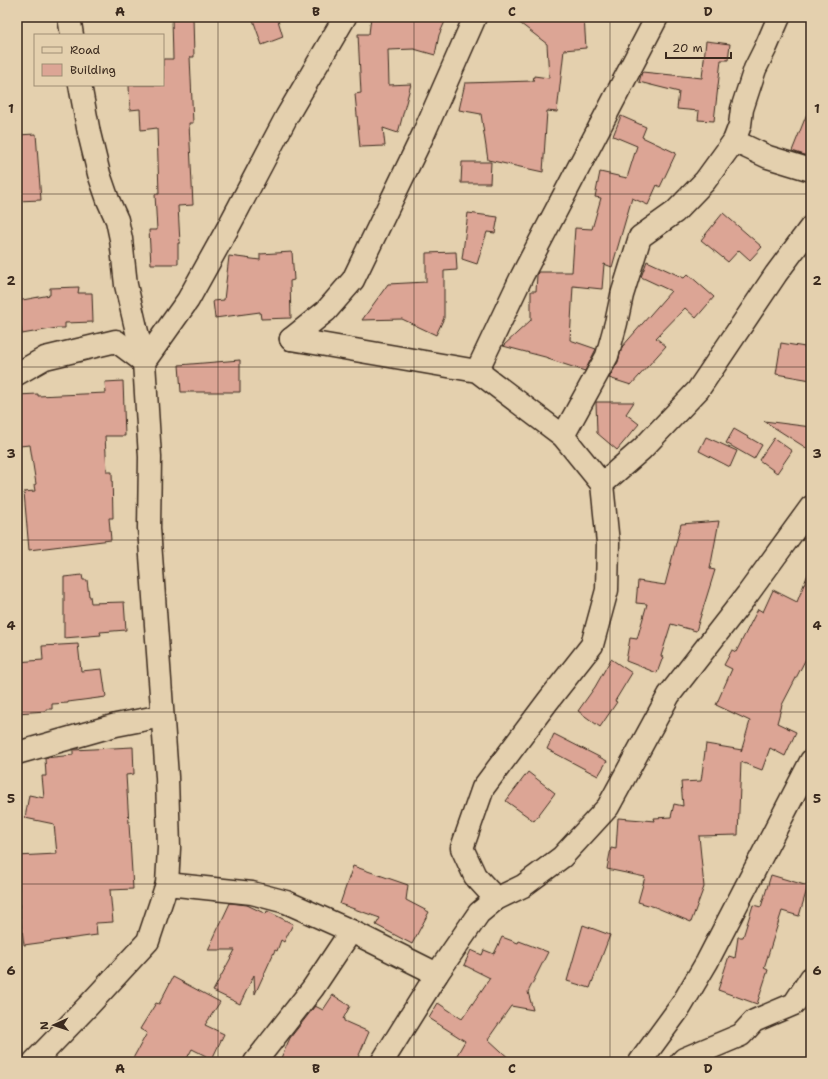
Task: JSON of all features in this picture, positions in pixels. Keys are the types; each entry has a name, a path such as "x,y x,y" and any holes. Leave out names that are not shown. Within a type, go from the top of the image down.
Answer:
{"street":[{"path":"70,17 72,34"},
{"path":"144,362 188,300 287,116 345,17"},
{"path":"475,17 423,135 353,280 326,311 292,339 477,371 562,436 602,484 608,543 607,590 592,645 483,788 462,848 475,876 496,899"},
{"path":"477,371 526,269 657,17"},
{"path":"562,436 607,356 622,295 640,237 675,212 705,181 734,141 740,125 742,109 755,69 779,17"},
{"path":"34,1062 148,941 167,884 167,777 149,528 150,457 144,362 126,285 117,220 99,174 89,133 80,86"},
{"path":"734,141 768,157 811,170"},
{"path":"602,484 642,449 698,390 776,274 811,227"},
{"path":"17,374 45,358 116,341 144,362"},
{"path":"382,1062 479,913 496,899 523,886 562,857 608,807 669,695 747,595 811,507"},
{"path":"17,753 116,725 162,716"},
{"path":"640,1062 681,1006 707,962 811,761"},
{"path":"167,884 252,894 286,902 351,931 438,974"},
{"path":"255,1062 313,988 351,931"},
{"path":"681,1062 684,1059 741,1035 754,1021 794,1004 811,978"}],"building":[{"path":"172,17 193,17 194,57 190,57 193,123 189,123 193,205 178,206 180,243 178,243 178,264 151,264 149,230 157,230 155,194 159,194 157,128 141,130 140,109 130,110 129,86 164,86 164,59 173,59"},
{"path":"252,17 277,17 283,37 262,45"},
{"path":"371,17 447,17 439,35 435,55 414,49 388,50 389,85 411,84 398,133 383,128 385,146 360,147 355,94 361,93 358,34 369,34"},
{"path":"512,17 584,17 586,48 564,50 557,112 547,111 543,172 488,160 481,114 459,110 465,83 533,81 534,76 549,78 547,44"},
{"path":"706,41 730,44 728,60 721,60 714,121 698,120 699,111 677,109 679,92 639,82 642,72 702,78"},
{"path":"811,106 811,157 792,151"},
{"path":"621,116 646,127 642,137 676,153 660,187 657,185 648,205 632,198 612,267 604,264 602,289 573,286 570,340 596,349 585,371 548,359 549,358 503,346 531,320 531,291 536,291 538,272 572,272 575,228 592,229 601,198 595,197 600,172 627,178 637,146 613,136"},
{"path":"36,134 41,200 17,201 17,135"},
{"path":"462,162 491,162 490,183 461,183"},
{"path":"468,213 498,217 495,233 487,232 477,264 462,259"},
{"path":"723,213 762,247 750,260 739,250 728,262 701,240"},
{"path":"292,252 294,280 290,281 291,318 261,319 260,312 215,318 213,301 224,300 229,256 260,260 260,254"},
{"path":"456,252 457,270 444,271 444,318 436,335 402,319 362,320 388,284 426,282 426,253"},
{"path":"647,261 684,278 688,274 714,297 696,318 685,308 656,338 666,346 631,385 609,378 618,362 622,347 671,291 641,277"},
{"path":"79,287 78,293 92,293 93,322 65,323 65,328 22,334 17,301 50,295 50,288"},
{"path":"781,343 811,348 811,380 776,374"},
{"path":"240,360 240,392 181,392 179,365"},
{"path":"123,381 125,436 105,436 107,472 112,472 113,518 109,518 111,540 29,550 24,492 35,491 34,485 36,484 30,445 19,446 17,395 38,394 38,396 106,393 105,382"},
{"path":"596,402 634,402 626,414 639,424 617,450 597,433"},
{"path":"764,421 811,427 811,451"},
{"path":"734,429 762,445 754,459 726,443"},
{"path":"706,437 737,451 730,467 699,451"},
{"path":"774,438 792,451 777,473 759,460"},
{"path":"719,521 710,569 715,570 696,631 671,624 661,656 663,657 657,673 626,661 630,638 637,639 647,604 636,603 638,581 665,585 681,524"},
{"path":"811,569 811,649 782,705 777,723 796,732 785,756 770,748 762,770 741,762 738,835 699,836 704,887 691,922 655,907 638,902 645,877 607,869 611,848 616,849 618,818 655,821 654,818 671,817 674,804 683,806 681,782 701,781 706,744 742,750 750,721 716,705 732,669 724,665 732,650 736,652 758,609 763,612 773,590 797,602"},
{"path":"82,575 83,580 87,580 91,603 124,602 126,630 100,632 101,635 64,638 64,577"},
{"path":"78,644 81,671 102,669 106,697 52,704 52,709 46,709 46,711 17,713 17,662 43,660 42,646"},
{"path":"611,659 632,673 615,701 617,702 600,727 578,711 595,687"},
{"path":"554,734 607,761 598,776 547,749"},
{"path":"133,747 134,774 126,775 133,889 110,890 113,922 96,923 97,935 24,945 20,915 17,856 57,854 54,824 25,818 29,795 44,798 42,776 46,776 45,758 73,755 73,750"},
{"path":"528,772 555,793 534,821 506,801"},
{"path":"353,866 408,885 406,900 429,912 412,944 376,925 380,918 340,904"},
{"path":"771,875 808,886 799,916 782,911 764,968 768,970 757,1004 718,990 729,956 735,958 738,937 743,937 753,905 761,907"},
{"path":"230,903 247,905 266,914 267,911 293,924 284,942 281,940 277,951 275,950 255,994 254,975 240,1004 213,991 235,950 208,950"},
{"path":"583,925 610,935 590,988 567,981"},
{"path":"502,937 518,943 519,941 548,952 528,992 533,1010 511,1006 488,1039 513,1062 453,1062 465,1041 429,1018 438,1003 462,1019 490,978 464,965 471,950 482,955 484,950 494,954"},
{"path":"173,977 220,1002 205,1025 224,1034 212,1059 192,1049 185,1062 131,1062 147,1033 140,1029 156,1003 159,1004"},
{"path":"333,995 350,1006 343,1019 344,1021 369,1032 356,1062 291,1062 281,1058 290,1038 315,1006 323,1010"}]}
